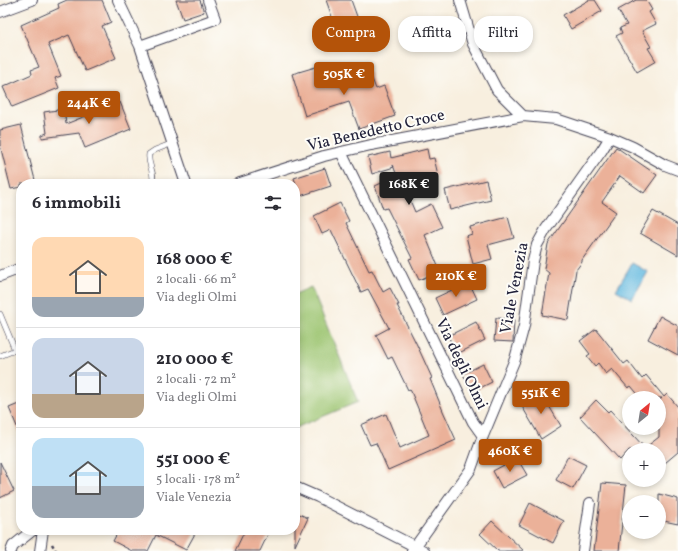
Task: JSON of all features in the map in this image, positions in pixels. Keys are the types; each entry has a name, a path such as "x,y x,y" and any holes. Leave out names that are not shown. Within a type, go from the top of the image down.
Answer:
{"street":[{"path":"0,12 32,0"},
{"path":"118,0 140,46 184,179"},
{"path":"140,46 214,19 208,0"},
{"path":"460,0 473,44 497,90 523,116"},
{"name":"Via Benedetto Croce","path":"253,179 324,156 371,145 523,116 556,119 610,137 678,170"},
{"name":"Viale Venezia","path":"417,549 471,469 483,436 516,359 524,326 533,261 537,244 610,137"},
{"name":"Via degli Olmi","path":"341,152 472,422 483,436"},
{"path":"0,276 16,270"},
{"path":"300,490 417,549"},
{"path":"582,551 590,503"},
{"path":"10,551 13,546 27,535"},
{"path":"40,551 42,535"}],"lane":[{"path":"153,179 154,175 149,162 149,154 173,143"},
{"path":"0,314 15,350 0,356"}],"green space":[{"path":"311,287 358,402 300,426 300,292"}],"water":[{"path":"632,263 648,272 632,299 616,290"}],"building":[{"path":"67,0 102,0 111,22 102,26 116,58 85,71 69,35 48,44 61,76 55,78 59,88 12,107 3,87 32,74 31,70 39,67 21,25 59,8 58,4"},
{"path":"176,0 200,0 204,12 183,19"},
{"path":"326,0 351,0 357,16 332,16"},
{"path":"589,0 595,0 602,11 571,29 563,15"},
{"path":"636,0 646,0 652,10 649,12 656,24 642,31 651,47 648,48 656,61 637,72 616,36 622,33 620,28 627,25 618,10"},
{"path":"319,66 325,87 369,71 376,89 384,86 395,116 359,129 349,102 305,116 292,74"},
{"path":"120,102 131,129 85,148 79,133 42,138 42,135 47,133 44,112 64,109 66,124"},
{"path":"21,125 35,179 16,179 16,188 11,189 0,145 0,130"},
{"path":"616,147 657,175 644,193 620,176 602,202 616,212 576,270 568,320 542,315 549,273 544,269 548,244"},
{"path":"427,149 429,159 434,158 438,175 403,184 415,212 431,204 442,227 425,235 440,271 419,280 409,259 412,258 387,208 383,209 375,186 397,176 394,167 372,174 368,157 390,152 391,158"},
{"path":"325,168 331,186 300,196 300,179 294,178"},
{"path":"486,180 491,200 450,210 445,190"},
{"path":"340,203 349,221 346,223 369,271 372,270 383,292 390,288 399,305 397,305 432,378 430,379 456,440 388,470 376,443 370,445 361,425 386,414 400,448 429,435 410,389 408,390 392,357 388,359 376,335 389,328 368,289 361,292 331,230 322,234 314,216"},
{"path":"653,211 678,225 678,255 640,233"},
{"path":"508,217 514,238 488,245 492,259 473,264 466,236 472,234 470,227"},
{"path":"469,282 477,299 443,315 435,298"},
{"path":"660,316 678,326 678,355 648,339"},
{"path":"496,318 514,319 513,342 494,341"},
{"path":"476,322 485,340 457,354 448,336"},
{"path":"596,329 624,364 628,361 642,379 646,375 659,391 635,391 631,386 628,388 612,369 606,374 598,363 595,366 587,356 590,354 580,341"},
{"path":"483,364 492,382 472,392 463,374"},
{"path":"540,391 561,426 541,439 520,403"},
{"path":"667,394 678,407 678,452 666,462 666,443 651,443 659,437 659,435 666,435"},
{"path":"596,400 608,412 610,410 622,423 622,435 633,435 640,443 622,443 622,458 620,460 580,417"},
{"path":"16,405 16,424 9,408"},
{"path":"568,456 586,465 573,489 556,480"},
{"path":"517,458 527,475 502,488 493,471"},
{"path":"0,462 14,491 0,498"},
{"path":"602,483 622,485 622,487 626,487 625,495 622,495 622,523 619,551 594,551"},
{"path":"666,496 678,499 678,524 666,521"},
{"path":"530,503 564,521 553,543 519,525"},
{"path":"300,514 308,518 295,546 295,535 300,535"},
{"path":"492,521 524,551 498,551 480,534"},
{"path":"116,535 156,535 148,551 132,551 113,541"},
{"path":"156,535 194,535 186,550"},
{"path":"243,535 268,535 260,551 235,551"}]}
